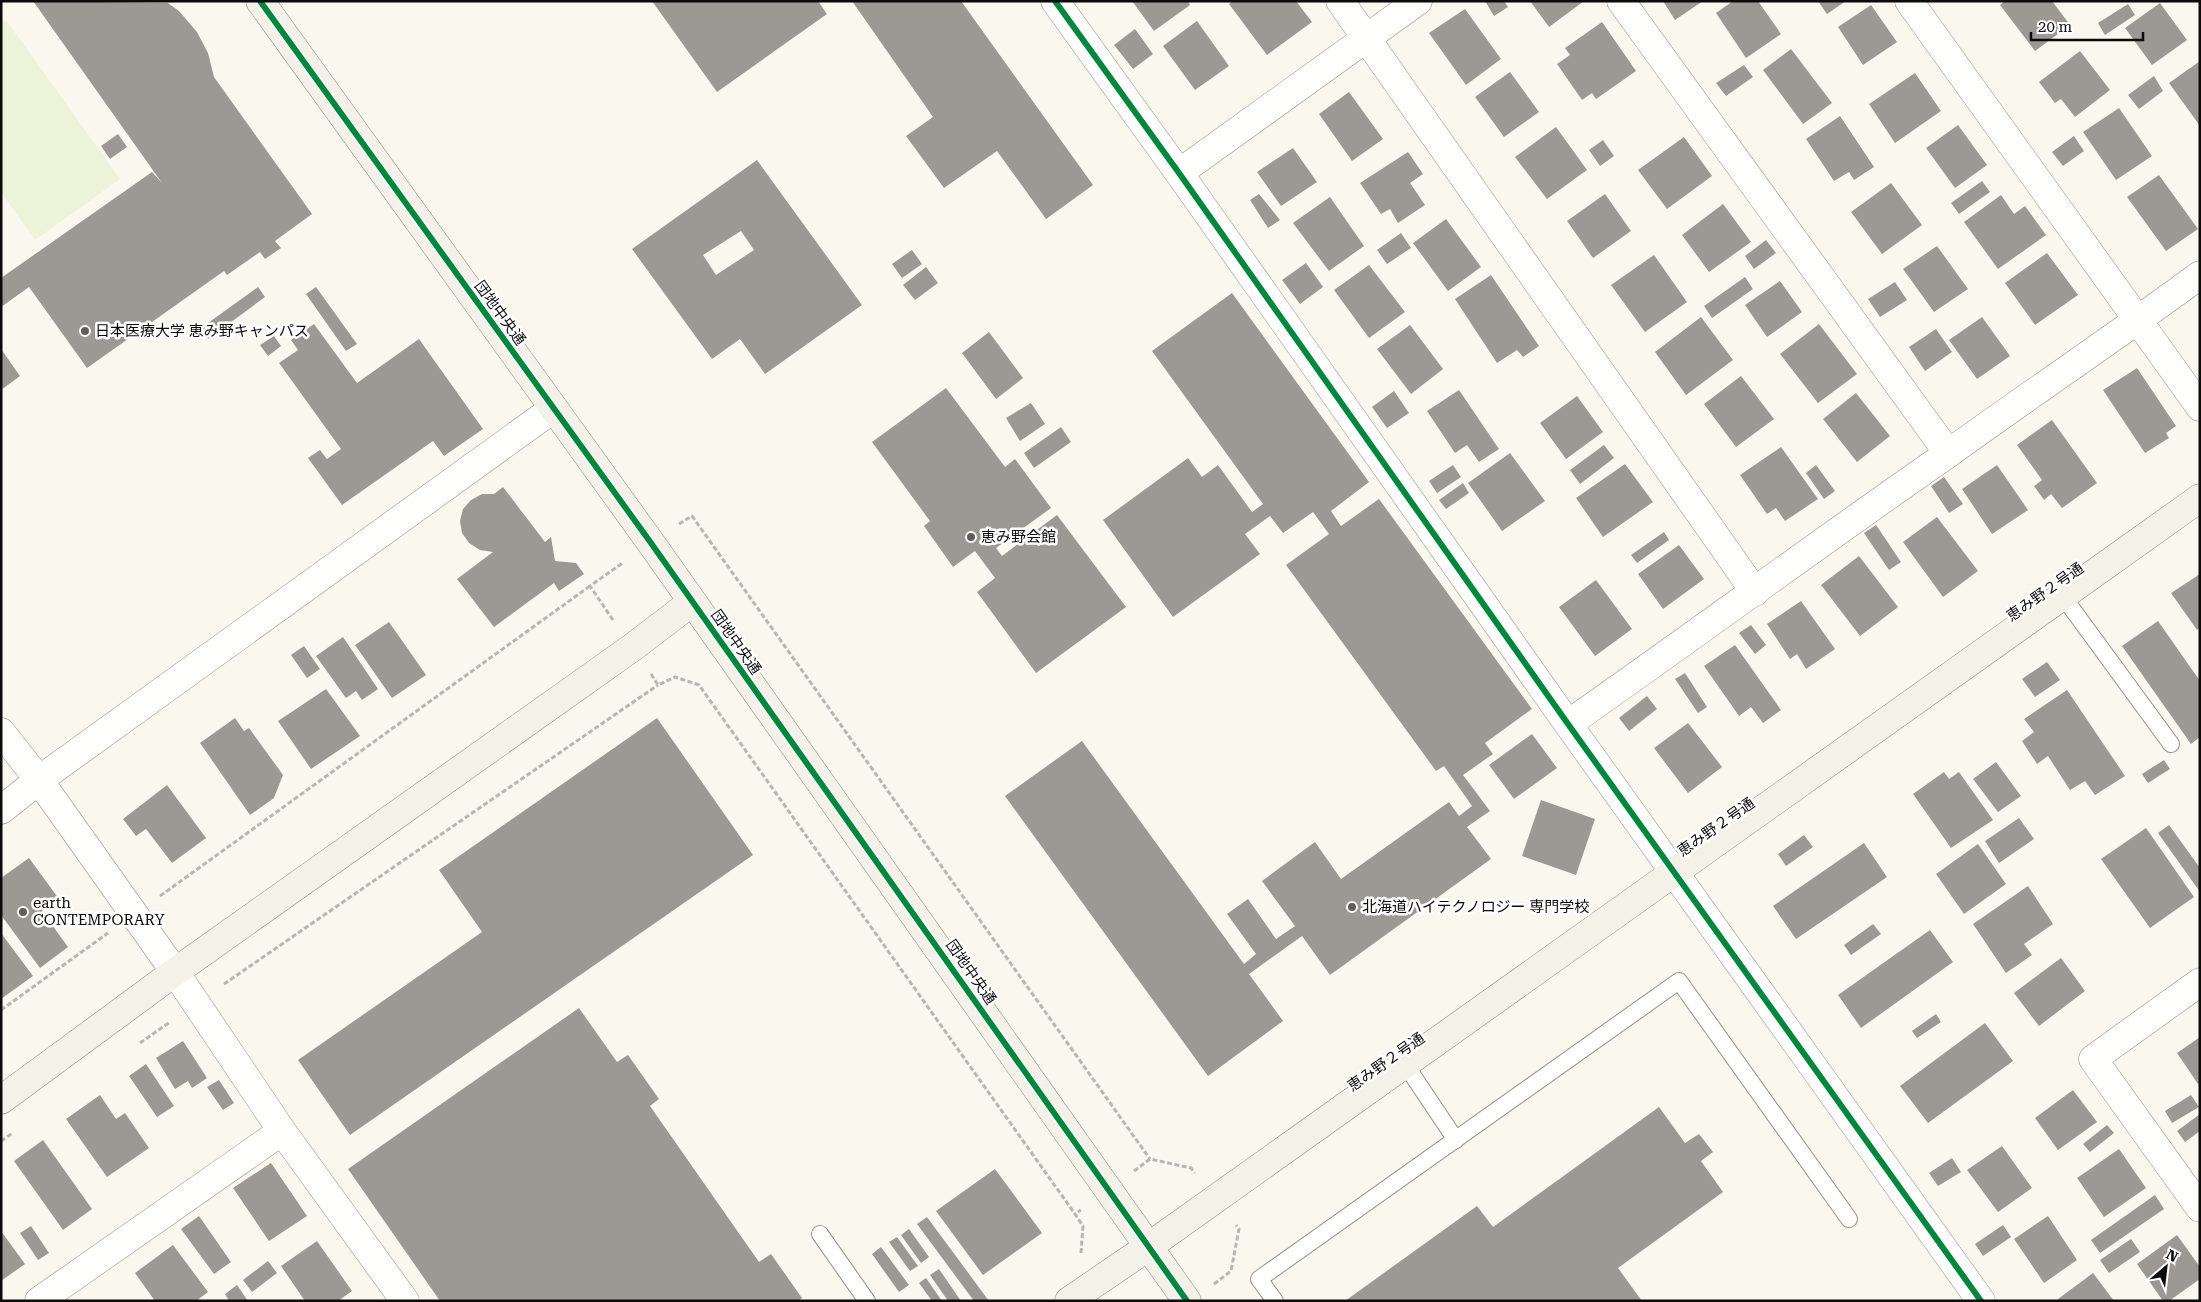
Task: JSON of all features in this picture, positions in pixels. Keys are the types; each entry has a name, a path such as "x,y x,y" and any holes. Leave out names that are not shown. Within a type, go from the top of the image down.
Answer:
{"street":[{"name":"団地中央通","path":"260,1 692,602 1110,1189 1187,1301"},
{"path":"1055,1 1179,173 1568,724 1981,1301"},
{"path":"1340,1 1756,592"},
{"path":"1179,173 1418,1"},
{"path":"1621,1 1948,453"},
{"path":"1909,1 2200,407"},
{"path":"1568,724 1756,592 1948,453 2138,321 2200,275"},
{"path":"1,810 39,780 553,409"},
{"name":"恵み野２号通","path":"1069,1301 2200,498"},
{"path":"1,1100 175,972 633,647 692,602"},
{"path":"1,732 39,780 175,972 282,1131 405,1301"},
{"path":"2200,982 2093,1059 2200,1208"},
{"path":"50,1298 282,1131"}],"lane":[{"path":"2062,595 2171,744"},
{"path":"1275,1301 1259,1279 1679,982 1849,1219"},
{"path":"1405,1064 1456,1140"},
{"path":"820,1234 867,1301"}],"path":[{"path":"1,1010 590,586"},
{"path":"633,647 658,685"},
{"path":"139,1043 658,685 675,677 699,685 1075,1214"},
{"path":"1,1140 18,1129"}],"green space":[{"path":"6,20 120,179 35,240 1,192 1,23"}],"building":[{"path":"33,1 168,3 179,11 197,32 208,53 214,77 312,214 275,241 281,248 265,259 260,252 227,275 224,271 87,368 29,287 1,307 1,278 152,172 162,183"},
{"path":"652,1 818,1 827,14 717,92"},
{"path":"852,1 961,1 1093,185 1046,219 997,151 944,188 906,136 933,117"},
{"path":"1132,1 1188,1 1190,5 1154,31"},
{"path":"1233,1 1296,1 1312,22 1267,55 1229,4"},
{"path":"1485,1 1504,1 1508,7 1494,16"},
{"path":"1530,1 1584,1 1549,27"},
{"path":"1663,1 1703,1 1675,20"},
{"path":"1733,1 1758,1 1781,34 1746,58 1716,13"},
{"path":"1818,1 1846,1 1827,14"},
{"path":"2005,1 2052,1 2070,25 2035,51 2000,5"},
{"path":"2160,3 2187,40 2152,65 2125,28"},
{"path":"2128,4 2135,15 2105,35 2098,23"},
{"path":"1871,5 1897,42 1863,65 1838,27"},
{"path":"1465,9 1501,59 1466,85 1429,33"},
{"path":"1197,21 1229,66 1195,90 1163,46"},
{"path":"1602,22 1636,71 1596,99 1592,93 1582,100 1557,64 1570,55 1565,48"},
{"path":"1135,29 1153,54 1133,69 1114,45"},
{"path":"1791,49 1832,103 1803,124 1763,70"},
{"path":"2080,51 2110,90 2075,117 2061,99 2055,103 2039,82"},
{"path":"2200,61 2200,126 2169,83"},
{"path":"1744,65 1753,77 1726,96 1716,83"},
{"path":"1510,72 1539,112 1504,137 1475,97"},
{"path":"1915,73 1941,111 1895,143 1869,104"},
{"path":"2154,76 2163,91 2139,109 2128,95"},
{"path":"1349,92 1383,139 1352,161 1319,114"},
{"path":"2119,108 2152,156 2116,180 2083,132"},
{"path":"1840,116 1874,167 1854,180 1849,172 1834,181 1806,139"},
{"path":"1958,125 1987,165 1955,188 1926,148"},
{"path":"1556,127 1587,170 1547,199 1515,157"},
{"path":"118,134 127,147 110,159 101,146"},
{"path":"2074,136 2084,151 2063,166 2052,152"},
{"path":"1684,137 1712,176 1667,209 1638,170"},
{"path":"1603,140 1614,156 1600,166 1589,150"},
{"path":"1293,148 1317,182 1281,206 1257,172"},
{"path":"1408,152 1423,174 1410,183 1425,205 1398,223 1390,209 1381,214 1360,183"},
{"path":"757,160 862,305 765,374 740,339 712,359 632,249","holes":["741,231 754,250 716,275 703,255"]},
{"path":"2159,175 2198,229 2166,251 2127,197"},
{"path":"1982,181 1990,192 1959,214 1951,203"},
{"path":"1891,183 1922,225 1882,254 1851,212"},
{"path":"1259,194 1280,220 1268,228 1250,200"},
{"path":"1605,194 1631,231 1593,258 1567,221"},
{"path":"2001,195 2014,214 2025,206 2046,235 1998,269 1964,222"},
{"path":"1330,197 1364,246 1329,271 1293,223"},
{"path":"1723,204 1751,242 1709,272 1682,235"},
{"path":"1446,219 1481,267 1448,291 1413,243"},
{"path":"1401,233 1411,248 1387,264 1377,250"},
{"path":"1766,240 1776,253 1754,269 1745,256"},
{"path":"1937,246 1968,289 1934,312 1903,269"},
{"path":"912,250 922,264 902,278 892,264"},
{"path":"2047,253 2078,295 2035,325 2005,283"},
{"path":"1654,255 1687,302 1645,332 1611,285"},
{"path":"1306,263 1323,287 1300,304 1282,280"},
{"path":"1369,265 1405,312 1369,338 1334,290"},
{"path":"926,267 938,283 915,300 903,285"},
{"path":"1491,275 1539,346 1523,357 1517,350 1497,363 1455,299"},
{"path":"1745,277 1753,289 1712,318 1704,306"},
{"path":"1780,281 1802,312 1767,337 1745,305"},
{"path":"1895,282 1907,300 1880,317 1868,299"},
{"path":"258,287 265,297 208,339 201,328"},
{"path":"316,287 357,344 346,351 306,294"},
{"path":"1232,293 1369,482 1331,511 1341,526 1379,499 1532,709 1485,743 1493,754 1463,775 1490,811 1467,827 1491,859 1330,975 1302,936 1249,974 1283,1021 1208,1076 1005,796 1082,741 1244,964 1256,954 1227,914 1248,899 1276,939 1295,926 1262,881 1315,842 1341,879 1449,802 1459,816 1472,806 1444,766 1436,771 1286,565 1329,534 1313,512 1283,533 1270,516 1245,534 1260,554 1173,617 1103,520 1188,458 1202,477 1218,465 1252,512 1263,504 1152,351"},
{"path":"1701,317 1733,360 1686,395 1655,352"},
{"path":"1982,317 2010,356 1977,379 1949,340"},
{"path":"314,324 357,383 419,339 483,429 444,456 433,441 342,505 308,458 320,450 327,459 341,449 279,363 298,350 291,340"},
{"path":"1819,324 1857,374 1818,403 1780,354"},
{"path":"1410,325 1443,369 1411,394 1377,349"},
{"path":"1936,329 1952,352 1925,371 1909,347"},
{"path":"989,332 1023,378 996,399 962,353"},
{"path":"274,336 281,346 268,356 260,345"},
{"path":"1,349 20,376 1,390"},
{"path":"2137,368 2176,426 2166,433 2169,438 2145,453 2103,390"},
{"path":"1741,376 1774,419 1736,447 1704,404"},
{"name":"恵み野会館","path":"946,388 1005,467 1015,459 1051,508 996,548 1002,556 1057,515 1126,607 1036,673 977,592 995,578 975,551 953,567 924,526 930,521 872,442"},
{"path":"1459,390 1499,449 1479,462 1467,445 1455,453 1427,411"},
{"path":"1394,391 1409,413 1387,428 1372,407"},
{"path":"1856,393 1890,436 1857,462 1823,419"},
{"path":"1577,396 1603,432 1566,459 1540,423"},
{"path":"1031,403 1045,424 1020,441 1006,418"},
{"path":"2052,420 2097,483 2062,508 2051,494 2044,500 2034,486 2042,480 2017,445"},
{"path":"1061,427 1071,442 1034,468 1024,453"},
{"path":"1604,445 1614,458 1580,484 1570,470"},
{"path":"1781,447 1818,499 1785,521 1776,508 1767,514 1740,475"},
{"path":"1510,453 1545,501 1502,531 1468,483"},
{"path":"1625,464 1653,502 1603,537 1576,498"},
{"path":"1453,465 1461,477 1437,493 1429,481"},
{"path":"1816,465 1835,491 1824,499 1806,473"},
{"path":"1997,465 2028,510 1992,534 1962,489"},
{"path":"1944,477 1963,504 1949,513 1931,486"},
{"path":"1463,483 1469,493 1446,509 1439,500"},
{"path":"503,487 545,542 551,537 555,561 576,563 584,574 559,591 554,583 494,627 457,579 493,552 480,550 469,543 462,533 460,521 463,509 471,500 482,494 494,494"},
{"path":"1937,517 1978,571 1943,597 1903,542"},
{"path":"1876,525 1901,562 1889,570 1864,533"},
{"path":"1664,532 1669,540 1637,563 1631,555"},
{"path":"1679,545 1704,579 1663,609 1638,574"},
{"path":"1859,556 1898,607 1860,636 1821,585"},
{"path":"2200,574 2200,627 2197,630 2171,593"},
{"path":"1596,580 1632,629 1595,656 1559,607"},
{"path":"1801,601 1835,649 1806,669 1797,654 1790,659 1767,624"},
{"path":"2158,621 2200,681 2200,737 2191,744 2122,646"},
{"path":"389,622 426,675 392,698 355,645"},
{"path":"1751,625 1766,645 1755,654 1739,633"},
{"path":"343,637 378,689 362,700 356,691 346,698 316,656"},
{"path":"1735,645 1781,710 1763,723 1751,707 1739,716 1704,666"},
{"path":"304,646 320,669 307,678 291,655"},
{"path":"2047,662 2060,680 2035,697 2022,679"},
{"path":"1685,673 1707,707 1698,713 1675,679"},
{"path":"326,689 360,736 311,769 278,721"},
{"path":"2067,690 2125,776 2095,795 2085,781 2070,790 2048,756 2037,764 2022,741 2034,732 2024,719"},
{"path":"1647,696 1657,709 1629,731 1619,718"},
{"path":"235,718 244,731 249,728 283,775 274,798 250,815 200,743"},
{"path":"657,718 753,855 350,1135 298,1060 482,932 439,870"},
{"path":"1688,723 1722,767 1688,793 1654,748"},
{"path":"1532,734 1557,768 1514,799 1489,765"},
{"path":"2164,760 2170,769 2148,783 2142,774"},
{"path":"1996,762 2021,796 1998,812 1973,779"},
{"path":"1944,772 1949,779 1959,772 1993,820 1951,848 1913,794"},
{"path":"167,785 206,838 172,863 146,829 136,836 123,819"},
{"path":"1541,800 1595,819 1576,875 1522,856"},
{"path":"2019,818 2034,839 1999,863 1985,841"},
{"path":"2169,825 2200,868 2200,892 2158,833"},
{"path":"2146,828 2194,897 2150,928 2101,859"},
{"path":"1804,835 1813,847 1786,866 1778,854"},
{"path":"1864,843 1887,877 1796,939 1773,906"},
{"path":"1978,844 2006,884 1964,914 1936,874"},
{"path":"29,858 59,899 42,911 68,947 40,968 1,915 1,878"},
{"path":"2028,886 2053,924 2024,944 2032,955 2006,973 1973,924"},
{"path":"1873,924 1881,934 1851,955 1844,945"},
{"path":"1930,930 1953,962 1861,1028 1838,995"},
{"path":"1,933 33,976 1,999"},
{"path":"2061,958 2085,991 2039,1026 2014,993"},
{"path":"579,1008 617,1062 628,1055 659,1099 650,1106 759,1262 771,1254 802,1298 798,1301 440,1301 348,1169"},
{"path":"1936,1014 1941,1022 1917,1038 1912,1031"},
{"path":"1985,1023 2013,1061 1928,1123 1900,1086"},
{"path":"2200,1037 2200,1082 2198,1084 2177,1053"},
{"path":"183,1041 207,1078 192,1088 188,1081 175,1089 156,1058"},
{"path":"146,1064 174,1106 157,1117 129,1076"},
{"path":"219,1080 234,1103 223,1110 207,1087"},
{"path":"2073,1090 2097,1122 2058,1150 2035,1118"},
{"path":"100,1095 116,1119 125,1113 149,1148 107,1177 66,1119"},
{"path":"2191,1095 2199,1107 2172,1123 2165,1111"},
{"path":"1659,1107 1685,1143 1699,1134 1713,1152 1701,1161 1723,1192 1618,1268 1642,1301 1345,1301 1477,1206 1493,1227"},
{"path":"2200,1114 2200,1131 2185,1142 2177,1131"},
{"path":"2107,1125 2114,1133 2090,1152 2083,1144"},
{"path":"43,1140 92,1209 63,1230 14,1161"},
{"path":"2002,1146 2032,1188 1998,1212 1967,1170"},
{"path":"2119,1149 2146,1188 2104,1217 2077,1178"},
{"path":"1952,1158 1961,1172 1938,1186 1929,1173"},
{"path":"271,1163 307,1216 269,1241 233,1188"},
{"path":"995,1169 1042,1233 983,1275 936,1211"},
{"path":"2155,1195 2164,1209 2100,1253 2091,1240"},
{"path":"199,1216 231,1262 214,1274 181,1229"},
{"path":"2048,1216 2077,1260 2044,1283 2014,1239"},
{"path":"927,1217 989,1301 974,1301 917,1224"},
{"path":"2003,1225 2011,1237 1983,1256 1975,1244"},
{"path":"31,1226 49,1253 38,1260 20,1233"},
{"path":"909,1229 929,1257 921,1263 901,1235"},
{"path":"1,1231 25,1264 1,1281"},
{"path":"2177,1235 2200,1267 2200,1279 2169,1301 2163,1301 2137,1264"},
{"path":"897,1237 918,1266 910,1271 889,1242"},
{"path":"2131,1239 2140,1252 2109,1273 2100,1260"},
{"path":"317,1241 352,1291 338,1301 305,1301 281,1266"},
{"path":"173,1245 208,1292 196,1301 155,1301 135,1273"},
{"path":"881,1247 909,1285 899,1292 872,1254"},
{"path":"268,1261 277,1273 252,1292 243,1280"},
{"path":"939,1269 961,1301 948,1301 930,1275"},
{"path":"2093,1273 2114,1301 2059,1301 2058,1299"},
{"path":"926,1278 942,1301 932,1301 919,1283"},
{"path":"237,1285 248,1301 229,1301 225,1294"}],"cycle path":[{"path":"260,1 651,543 1187,1301"},
{"path":"1055,1 1179,173 1568,724 1981,1301"}],"place":[{"name":"日本医療大学 恵み野キャンパス","path":"85,331"},
{"name":"恵み野会館","path":"971,537"},
{"name":"北海道ハイテクノロジー 専門学校","path":"1352,907"},
{"name":"earth CONTEMPORARY","path":"23,912"}]}
